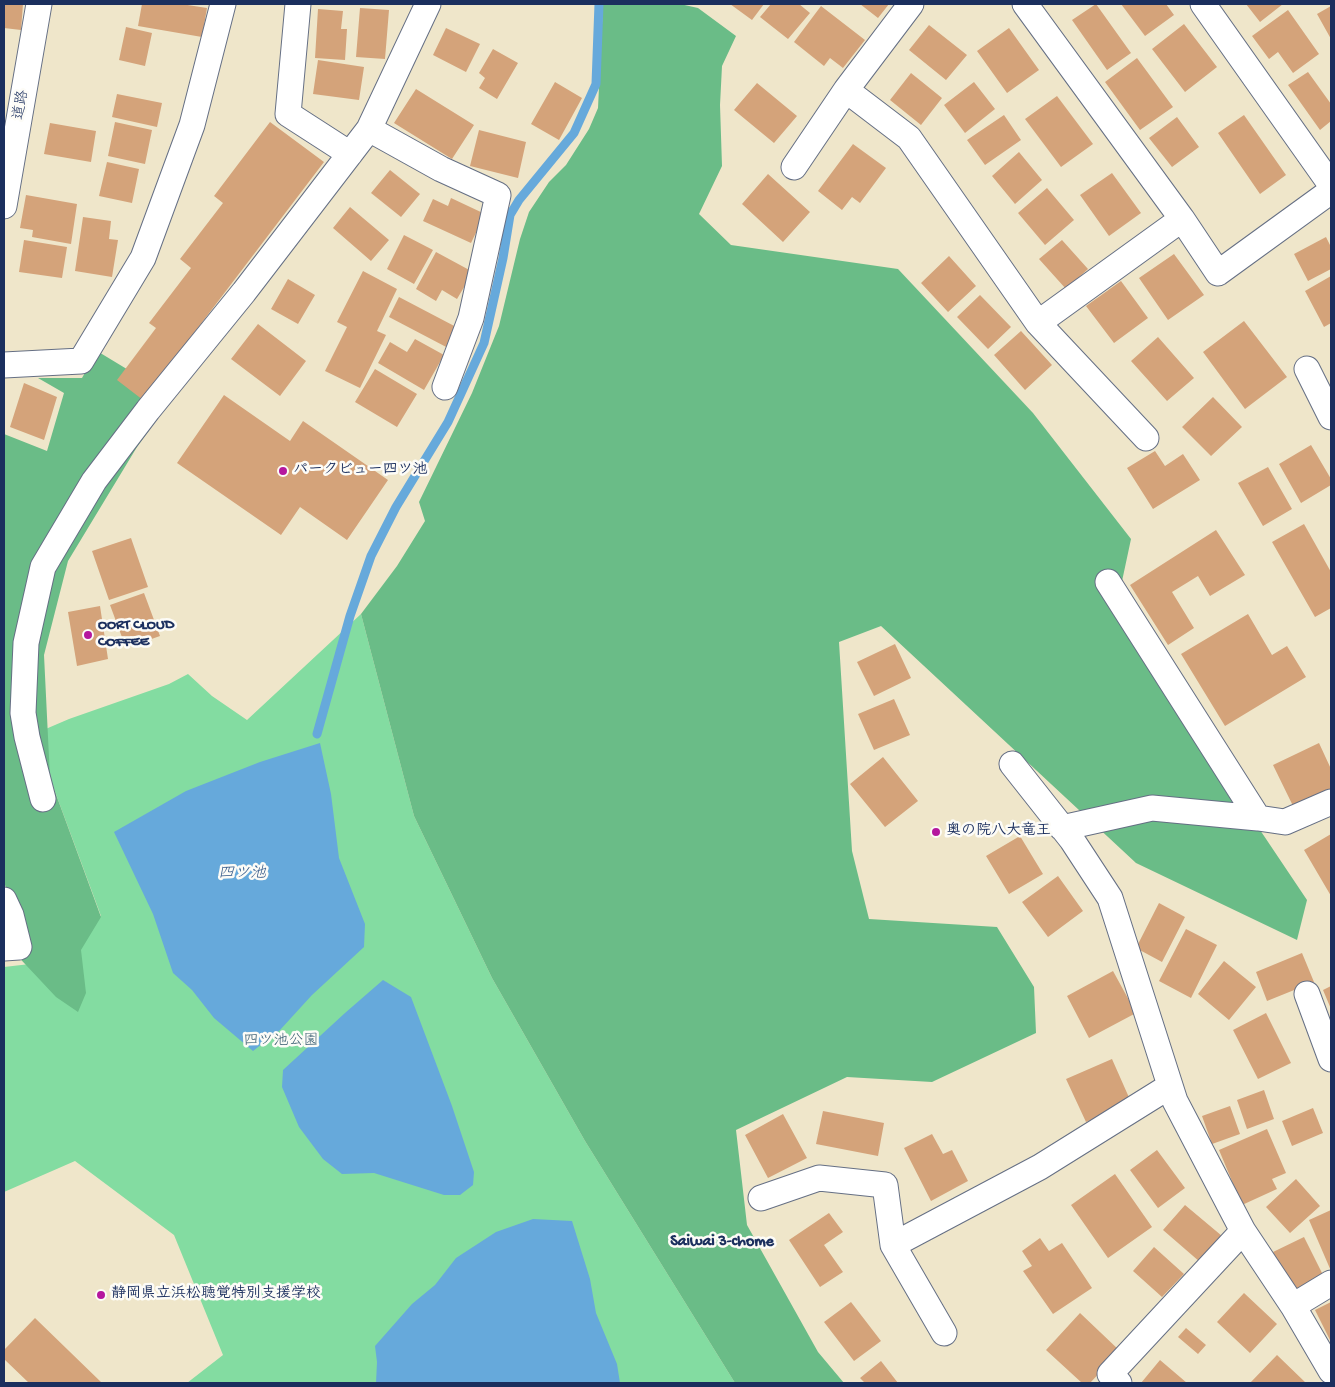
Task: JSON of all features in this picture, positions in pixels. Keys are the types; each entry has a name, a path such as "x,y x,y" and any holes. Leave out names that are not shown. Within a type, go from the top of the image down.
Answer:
{"street":[{"name":"道路","path":"4,206 39,4"},
{"path":"4,365 81,361 143,258 192,126 223,4"},
{"path":"298,4 288,114 350,154"},
{"path":"43,799 23,714 26,643 43,567 94,481 148,410 244,292 369,129 428,4"},
{"path":"794,167 846,90 911,4"},
{"path":"1024,4 1182,220 1218,273 1331,191"},
{"path":"1202,4 1331,185"},
{"path":"846,90 909,138 1038,324 1146,438"},
{"path":"369,129 441,169 498,195 471,318 445,387"},
{"path":"1038,324 1182,220"},
{"path":"1307,369 1331,417"},
{"path":"1108,582 1258,818"},
{"path":"1012,764 1062,828 1110,898 1175,1101 1243,1231 1293,1306 1331,1371"},
{"path":"1062,828 1152,808 1285,822 1331,802"},
{"path":"4,900 11,915 19,946 4,948"},
{"path":"1307,994 1331,1059"},
{"path":"893,1245 1040,1167 1170,1086"},
{"path":"761,1198 818,1178 885,1184 893,1245 944,1333"},
{"path":"1110,1380 1243,1231"},
{"path":"1293,1306 1331,1283"}],"green space":[{"path":"603,4 680,4 698,8 736,36 722,66 720,105 722,166 699,214 731,245 898,269 1033,413 1131,539 1115,614 1307,900 1297,940 1136,863 881,626 839,642 852,851 869,919 997,927 1034,987 1036,1033 932,1082 847,1077 736,1130 747,1225 818,1352 844,1383 735,1383 585,1141 492,978 414,816 361,614 397,566 425,521 419,502 472,393 499,326 520,239 529,212 549,182 566,165 589,129 598,108"},
{"path":"97,351 173,397 137,447 68,561 44,655 50,778 101,917 81,950 86,993 78,1012 56,997 10,948 10,900 4,882 4,434 47,451 64,393 38,378 82,378"},
{"name":"四ツ池公園","path":"361,614 414,816 492,978 585,1141 735,1383 187,1383 223,1355 174,1235 75,1161 4,1192 4,967 30,964 101,916 50,778 27,737 69,719 169,684 188,674 212,696 247,720"}],"water":[{"name":"四ツ池","path":"320,743 331,794 339,858 365,924 364,947 312,995 280,1030 253,1051 214,1018 192,990 173,973 153,914 114,832 186,791 260,762"},
{"path":"383,980 411,997 452,1106 474,1172 473,1185 460,1195 444,1195 374,1173 342,1174 323,1159 299,1127 282,1087 283,1070"},
{"path":"533,1219 572,1221 590,1279 596,1313 617,1364 620,1383 376,1383 377,1362 375,1346 412,1304 435,1285 456,1258 496,1232"}],"building":[{"path":"4,4 23,4 21,30 4,28"},
{"path":"142,4 181,4 207,8 202,37 138,26"},
{"path":"730,4 764,4 752,20"},
{"path":"771,4 799,4 810,13 788,39 760,17"},
{"path":"860,4 889,4 878,18"},
{"path":"1096,4 1131,53 1107,70 1072,20"},
{"path":"1121,4 1166,4 1174,15 1145,36"},
{"path":"1246,4 1283,4 1260,22"},
{"path":"821,6 865,40 843,68 830,58 824,66 794,42"},
{"path":"1331,6 1331,39 1317,14"},
{"path":"360,8 389,10 385,59 356,57"},
{"path":"318,9 343,11 341,29 347,29 345,60 315,58"},
{"path":"1288,10 1319,54 1293,73 1278,52 1269,59 1252,36"},
{"path":"1184,24 1217,67 1185,92 1152,49"},
{"path":"929,25 967,55 946,80 909,50"},
{"path":"126,27 152,33 145,66 119,60"},
{"path":"446,28 480,44 466,72 433,55"},
{"path":"1009,28 1039,70 1007,93 977,51"},
{"path":"493,49 518,63 497,99 479,88 485,78 479,73"},
{"path":"1137,58 1173,107 1140,130 1105,82"},
{"path":"318,60 364,67 359,100 313,94"},
{"path":"1308,72 1331,104 1331,121 1320,130 1288,85"},
{"path":"911,73 942,98 921,125 890,100"},
{"path":"555,82 582,98 559,140 531,124"},
{"path":"974,82 995,109 965,133 944,105"},
{"path":"757,83 797,116 774,143 734,110"},
{"path":"416,89 474,125 452,159 394,123"},
{"path":"117,94 162,103 157,127 112,117"},
{"path":"1057,96 1093,144 1061,167 1025,119"},
{"path":"1004,115 1021,140 985,165 967,140"},
{"path":"1244,115 1286,175 1260,194 1218,133"},
{"path":"1177,117 1199,147 1172,167 1149,138"},
{"path":"115,122 152,130 145,164 108,156"},
{"path":"270,122 324,162 143,400 117,380 156,328 149,323 191,268 180,259 223,203 214,196"},
{"path":"50,123 96,131 91,162 44,154"},
{"path":"479,130 526,142 518,178 470,166"},
{"path":"853,144 886,168 860,203 852,197 842,210 818,191"},
{"path":"1019,152 1042,180 1015,204 992,176"},
{"path":"107,162 139,169 132,203 99,196"},
{"path":"390,170 420,194 401,217 371,193"},
{"path":"1112,173 1141,213 1109,236 1080,195"},
{"path":"768,174 810,212 783,242 742,204"},
{"path":"1047,188 1074,220 1045,245 1018,213"},
{"path":"26,195 77,204 71,244 32,237 33,230 20,228"},
{"path":"451,198 485,214 471,243 423,221 433,199 448,206"},
{"path":"350,207 389,240 371,261 333,228"},
{"path":"83,217 111,221 109,239 118,240 112,277 75,271"},
{"path":"404,235 433,250 414,284 387,269"},
{"path":"1326,237 1331,247 1331,269 1308,281 1294,254"},
{"path":"24,240 67,247 62,278 19,272"},
{"path":"1062,240 1088,269 1066,289 1039,259"},
{"path":"436,252 473,272 457,299 442,290 436,301 416,289"},
{"path":"1174,254 1204,295 1168,320 1139,278"},
{"path":"949,256 976,286 948,312 921,283"},
{"path":"363,271 397,289 377,331 386,335 360,388 325,371 347,327 337,322"},
{"path":"1331,276 1331,323 1324,327 1305,291"},
{"path":"288,279 315,295 298,324 271,309"},
{"path":"1121,281 1148,318 1114,343 1086,306"},
{"path":"980,295 1011,327 988,349 957,317"},
{"path":"399,297 460,329 450,349 389,317"},
{"path":"1244,321 1287,377 1245,409 1203,352"},
{"path":"258,324 306,361 280,396 231,359"},
{"path":"1021,331 1052,365 1025,390 994,355"},
{"path":"1158,337 1194,378 1167,401 1131,361"},
{"path":"415,339 444,355 424,390 378,363 390,342 407,352"},
{"path":"375,369 417,394 397,427 355,402"},
{"path":"24,383 57,397 44,440 10,427"},
{"name":"パークビュー四ツ池","path":"224,395 290,441 303,421 388,480 347,540 300,507 281,535 177,463"},
{"path":"1213,397 1242,427 1211,456 1182,427"},
{"path":"1311,445 1331,479 1331,485 1301,503 1279,464"},
{"path":"1155,451 1165,466 1183,454 1200,480 1153,509 1127,468"},
{"path":"1268,467 1292,509 1263,526 1238,483"},
{"path":"1304,524 1331,572 1331,608 1315,617 1272,542"},
{"path":"1216,530 1245,575 1210,596 1198,576 1172,592 1194,628 1168,645 1130,585"},
{"path":"131,538 148,587 109,600 92,551"},
{"path":"144,593 160,636 126,648 110,605"},
{"name":"OORT CLOUD COFFEE","path":"100,606 108,659 77,666 68,612"},
{"path":"1248,614 1272,655 1287,646 1306,677 1225,726 1181,654"},
{"path":"895,644 911,678 874,696 857,662"},
{"path":"894,699 910,735 874,750 858,714"},
{"path":"1319,743 1331,769 1331,790 1294,808 1273,765"},
{"path":"883,757 918,801 885,827 850,784"},
{"path":"1331,834 1331,896 1304,850"},
{"path":"1020,836 1043,874 1009,894 986,856"},
{"path":"1058,876 1083,911 1048,937 1022,902"},
{"path":"1159,903 1185,917 1162,962 1136,948"},
{"path":"1186,929 1217,945 1191,998 1159,981"},
{"path":"1302,953 1314,982 1267,1001 1256,972"},
{"path":"1224,961 1256,987 1229,1020 1198,994"},
{"path":"1113,971 1136,1013 1089,1038 1067,996"},
{"path":"1331,986 1331,1009 1323,990"},
{"path":"1266,1013 1291,1063 1258,1079 1233,1030"},
{"path":"1112,1059 1131,1102 1086,1122 1066,1079"},
{"path":"1264,1090 1274,1119 1247,1129 1237,1100"},
{"path":"1230,1106 1240,1134 1212,1144 1202,1116"},
{"path":"1313,1108 1323,1133 1292,1146 1282,1121"},
{"path":"823,1111 884,1123 878,1156 816,1144"},
{"path":"783,1114 807,1158 768,1178 745,1135"},
{"path":"1267,1129 1286,1173 1272,1179 1277,1189 1242,1205 1219,1150"},
{"path":"932,1134 943,1154 952,1150 968,1181 931,1201 904,1148"},
{"path":"1157,1150 1185,1188 1158,1208 1130,1170"},
{"path":"1115,1174 1152,1227 1108,1258 1071,1205"},
{"path":"1296,1179 1320,1206 1290,1233 1266,1207"},
{"path":"1185,1205 1222,1236 1200,1262 1163,1230"},
{"path":"1331,1210 1331,1271 1309,1220"},
{"path":"829,1213 843,1232 824,1245 843,1272 820,1287 789,1240"},
{"path":"1304,1237 1325,1279 1294,1294 1273,1252"},
{"path":"1040,1238 1049,1251 1062,1243 1092,1288 1053,1314 1023,1271 1032,1266 1022,1251"},
{"path":"1154,1247 1184,1274 1162,1297 1133,1271"},
{"path":"1244,1293 1277,1324 1250,1353 1217,1322"},
{"path":"851,1302 881,1341 854,1361 824,1322"},
{"path":"1331,1302 1331,1342 1315,1310"},
{"path":"1080,1313 1120,1351 1090,1383 1082,1383 1046,1350"},
{"path":"35,1318 102,1383 29,1383 4,1359 4,1350"},
{"path":"1186,1328 1206,1345 1198,1354 1178,1337"},
{"path":"1277,1355 1306,1383 1250,1383"},
{"path":"1160,1360 1187,1383 1141,1383"},
{"path":"881,1361 898,1383 865,1383 860,1378"}],"waterway":[{"path":"317,734 350,616 371,556 396,507 448,422 484,343 503,258 510,215 519,200 574,133 596,84 599,4"}],"place":[{"name":"パークビュー四ツ池","path":"283,471"},
{"name":"OORT CLOUD COFFEE","path":"88,635"},
{"name":"奥の院八大竜王","path":"936,832"},
{"name":"静岡県立浜松聴覚特別支援学校","path":"101,1295"}],"district":[{"name":"Saiwai 3-chome","path":"722,1243"}]}
